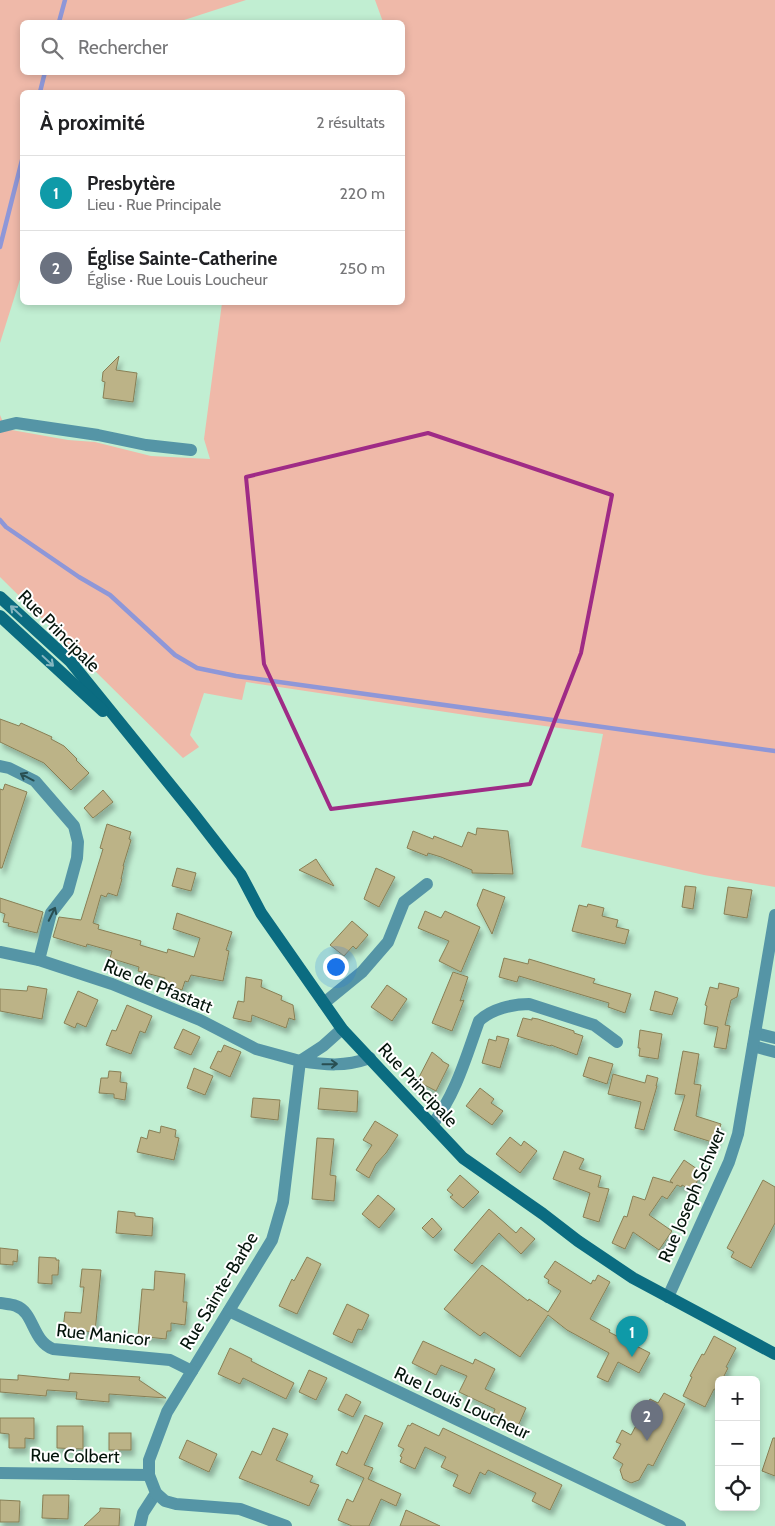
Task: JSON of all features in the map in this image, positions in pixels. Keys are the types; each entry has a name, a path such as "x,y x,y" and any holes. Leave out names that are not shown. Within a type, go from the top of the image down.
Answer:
{"main road":[{"name":"Rue Principale","path":"0,597 70,661 241,875 260,913 342,1029 463,1158 633,1278 775,1354"},
{"name":"Rue Principale","path":"0,616 132,737"}],"street":[{"path":"0,427 16,423 98,435 146,445 191,450"},
{"path":"0,766 9,768 35,781 74,826 78,842 77,858 68,891 51,913 39,960"},
{"path":"324,1003 362,972 388,942 404,902 428,884"},
{"name":"Rue Joseph Schwer","path":"668,1298 729,1162 738,1134 775,915"},
{"name":"Rue de Pfastatt","path":"0,952 39,960 112,984 200,1020 256,1049 300,1061 329,1066 370,1058"},
{"path":"432,1125 443,1111 454,1089 479,1020 486,1014 520,1004 529,1004 594,1025 616,1042"},
{"path":"300,1061 323,1046 342,1029"},
{"path":"756,1033 775,1038"},
{"path":"753,1046 775,1052"},
{"name":"Rue Sainte-Barbe","path":"156,1493 149,1475 149,1460 167,1412 272,1240 283,1202 300,1061"},
{"name":"Rue Manicor","path":"0,1303 17,1306 24,1311 40,1340 45,1346 53,1349 170,1360 192,1371"},
{"name":"Rue Louis Loucheur","path":"229,1311 680,1526"},
{"name":"Rue Colbert","path":"0,1473 149,1475"},
{"path":"140,1526 143,1513 156,1493 165,1501 176,1504 240,1509 286,1526"}],"highlighted area":[{"path":"428,433 612,495 581,653 530,784 331,809 264,664 246,477"}],"shaded area":[{"path":"0,0 246,0 184,20 20,20 20,75 405,75 405,20 382,20 375,0 775,0 775,887 704,875 581,847 603,734 246,682 242,700 204,693 190,735 199,747 183,758 0,577 0,415 6,429 68,440 95,442 151,456 210,459 204,439 222,305 405,305 405,90 20,90 20,279 0,343"}],"building":[{"path":"119,356 116,370 137,373 133,402 103,398 105,382 102,381 103,372"},
{"path":"0,719 19,726 21,723 52,737 51,739 64,746 89,773 71,790 44,763 0,742"},
{"path":"5,784 27,792 2,868 0,868 0,789 3,790"},
{"path":"103,790 113,802 93,818 84,808"},
{"path":"107,824 131,832 129,839 131,840 117,896 108,893 106,897 101,895 93,923 99,925 98,929 141,941 140,945 167,953 168,949 194,957 200,938 173,929 177,913 232,932 226,950 229,951 223,981 191,975 188,982 185,981 182,990 163,983 165,978 138,971 139,967 110,958 112,951 87,944 86,947 53,937 59,917 81,920 103,849 100,848"},
{"path":"477,828 508,831 513,874 472,873 472,870 441,857 428,853 427,856 407,848 413,831 433,839 434,836 462,847 468,832 476,835"},
{"path":"316,859 321,867 334,886 299,870"},
{"path":"177,868 196,873 191,891 172,886"},
{"path":"376,868 395,877 379,907 364,899"},
{"path":"685,886 696,887 693,909 682,907"},
{"path":"728,887 752,890 747,918 724,914"},
{"path":"483,889 505,897 492,934 477,905"},
{"path":"0,898 43,912 37,933 8,926 9,923 3,922 5,914 0,912"},
{"path":"588,904 604,908 602,916 618,920 616,927 629,930 625,944 572,931 579,905 587,907"},
{"path":"425,911 441,918 445,911 480,927 461,972 439,961 449,941 418,928"},
{"path":"352,921 368,935 356,949 353,946 344,956 330,945"},
{"path":"504,958 528,964 529,959 595,979 593,983 631,994 625,1013 608,1007 609,1003 519,976 517,982 499,977"},
{"path":"453,972 468,977 460,1001 464,1000 452,1031 432,1023"},
{"path":"246,977 262,980 261,987 282,996 281,1000 293,1005 295,1020 289,1018 286,1028 252,1015 251,1022 233,1018 238,1001 244,1002"},
{"path":"719,983 739,988 737,997 731,1000 725,1025 730,1026 726,1049 714,1047 718,1027 704,1024 707,1006 705,1005 710,987 718,989"},
{"path":"387,985 407,999 392,1021 371,1007"},
{"path":"28,986 47,989 42,1019 0,1011 0,989 27,991"},
{"path":"78,991 98,1000 86,1027 77,1023 75,1028 64,1023"},
{"path":"655,991 678,998 672,1015 650,1010"},
{"path":"127,1005 152,1016 145,1033 140,1031 131,1054 106,1045 112,1030 116,1031"},
{"path":"523,1018 538,1019 583,1036 577,1055 551,1045 517,1036"},
{"path":"183,1029 200,1037 191,1055 174,1048"},
{"path":"640,1030 662,1034 658,1059 639,1056"},
{"path":"497,1036 509,1039 500,1068 482,1063 489,1039 496,1041"},
{"path":"224,1045 241,1052 230,1077 210,1068 218,1051 221,1052"},
{"path":"683,1051 699,1054 694,1084 701,1085 696,1116 721,1124 715,1143 674,1130 685,1095 675,1094"},
{"path":"432,1052 449,1065 436,1091 417,1081"},
{"path":"589,1057 613,1064 607,1084 583,1076"},
{"path":"194,1068 213,1076 205,1095 187,1088"},
{"path":"109,1071 121,1072 120,1082 127,1083 125,1100 114,1098 114,1094 99,1093 101,1078 108,1078"},
{"path":"613,1074 645,1083 647,1075 658,1078 644,1130 635,1128 641,1102 608,1094"},
{"path":"320,1088 358,1091 357,1112 318,1109"},
{"path":"480,1088 494,1099 491,1103 503,1111 492,1125 466,1106"},
{"path":"253,1098 280,1100 278,1120 251,1117"},
{"path":"375,1121 398,1135 376,1164 369,1178 356,1170 372,1145 363,1140"},
{"path":"161,1126 176,1130 175,1137 179,1138 174,1160 137,1152 141,1137 147,1139 149,1130 160,1133"},
{"path":"510,1137 521,1146 524,1141 537,1151 520,1173 496,1154"},
{"path":"317,1138 334,1139 330,1175 336,1176 334,1201 312,1199"},
{"path":"564,1151 584,1159 579,1169 601,1176 598,1187 609,1189 599,1222 583,1217 590,1193 553,1179"},
{"path":"684,1160 703,1173 691,1190 682,1185 681,1187 677,1185 667,1199 662,1196 649,1215 672,1231 659,1250 633,1232 625,1249 612,1243 624,1216 627,1217 633,1196 645,1200 653,1177 673,1183 670,1181"},
{"path":"460,1175 479,1192 463,1208 450,1197 453,1195 447,1190"},
{"path":"763,1180 775,1187 775,1223 751,1268 731,1257 734,1252 727,1248"},
{"path":"378,1195 395,1209 379,1228 362,1214"},
{"path":"489,1209 516,1233 521,1227 535,1239 521,1254 499,1233 472,1264 454,1250"},
{"path":"118,1211 135,1213 135,1216 153,1218 152,1236 116,1233"},
{"path":"432,1218 442,1229 433,1238 422,1228"},
{"path":"0,1248 18,1250 17,1262 13,1261 13,1265 0,1264"},
{"path":"39,1257 56,1258 56,1260 59,1260 58,1275 52,1275 52,1284 38,1283"},
{"path":"307,1257 321,1264 297,1314 279,1306 292,1279 294,1281"},
{"path":"555,1261 591,1284 598,1275 610,1282 590,1319 610,1330 609,1332 650,1353 639,1373 618,1362 608,1382 597,1377 609,1353 567,1330 548,1315 520,1357 484,1332 480,1336 444,1309 482,1265 528,1301 529,1299 548,1312 561,1291 548,1283 549,1280 544,1277"},
{"path":"82,1269 101,1270 95,1332 63,1329 65,1312 81,1313 84,1287 80,1287"},
{"path":"155,1271 185,1274 183,1302 187,1302 185,1325 171,1323 171,1331 167,1331 166,1339 138,1336 142,1289 154,1290"},
{"path":"347,1304 369,1315 362,1330 358,1329 352,1343 333,1334"},
{"path":"714,1336 736,1348 726,1367 728,1368 724,1376 715,1376 715,1389 705,1407 683,1396 692,1377 690,1376 702,1354 704,1355"},
{"path":"423,1341 473,1364 475,1359 495,1369 485,1389 526,1408 518,1426 493,1415 495,1409 459,1392 467,1376 441,1365 436,1375 412,1363"},
{"path":"230,1348 294,1383 286,1399 243,1378 240,1384 218,1374"},
{"path":"309,1370 327,1378 316,1400 299,1392"},
{"path":"70,1373 140,1377 139,1380 166,1398 109,1394 109,1402 76,1399 77,1392 47,1390 46,1396 0,1392 0,1379 18,1380 18,1375 69,1380"},
{"path":"664,1393 685,1404 653,1466 648,1464 639,1480 631,1483 623,1479 620,1470 623,1464 613,1458 621,1444 616,1442 622,1430 631,1435 650,1399 658,1403"},
{"path":"346,1394 361,1402 353,1417 338,1410"},
{"path":"365,1415 383,1423 364,1465 373,1468 368,1479 401,1494 396,1506 381,1499 369,1526 352,1526 338,1520 347,1499 353,1502 364,1478 336,1465 342,1451 347,1454"},
{"path":"0,1418 34,1418 34,1439 25,1438 25,1448 9,1448 9,1434 0,1433"},
{"path":"412,1423 439,1436 443,1428 562,1485 550,1510 532,1501 536,1493 488,1470 485,1475 480,1472 470,1494 453,1486 458,1475 441,1467 446,1457 425,1447 415,1469 400,1462 402,1457 400,1456 404,1449 398,1446 408,1425 410,1426"},
{"path":"57,1426 83,1426 83,1449 57,1448"},
{"path":"273,1428 288,1434 276,1460 313,1476 310,1482 319,1485 309,1506 239,1478 252,1451 261,1455"},
{"path":"109,1433 131,1433 131,1450 109,1450"},
{"path":"773,1438 775,1438 775,1476 762,1471"},
{"path":"187,1440 217,1454 209,1472 179,1458"},
{"path":"43,1495 69,1495 68,1519 42,1518"},
{"path":"0,1500 20,1501 19,1522 0,1522"},
{"path":"100,1508 120,1509 119,1526 84,1526 100,1511"},
{"path":"406,1510 440,1526 400,1526"}],"waterway":[{"path":"60,20 65,0"},
{"path":"40,90 44,75"},
{"path":"0,247 20,168"},
{"path":"0,520 6,527 79,577 110,595 175,655 197,668 236,676 775,751"}],"place":[{"name":"Presbytère","path":"632,1357"},
{"name":"Église Sainte-Catherine","path":"647,1441"}]}
